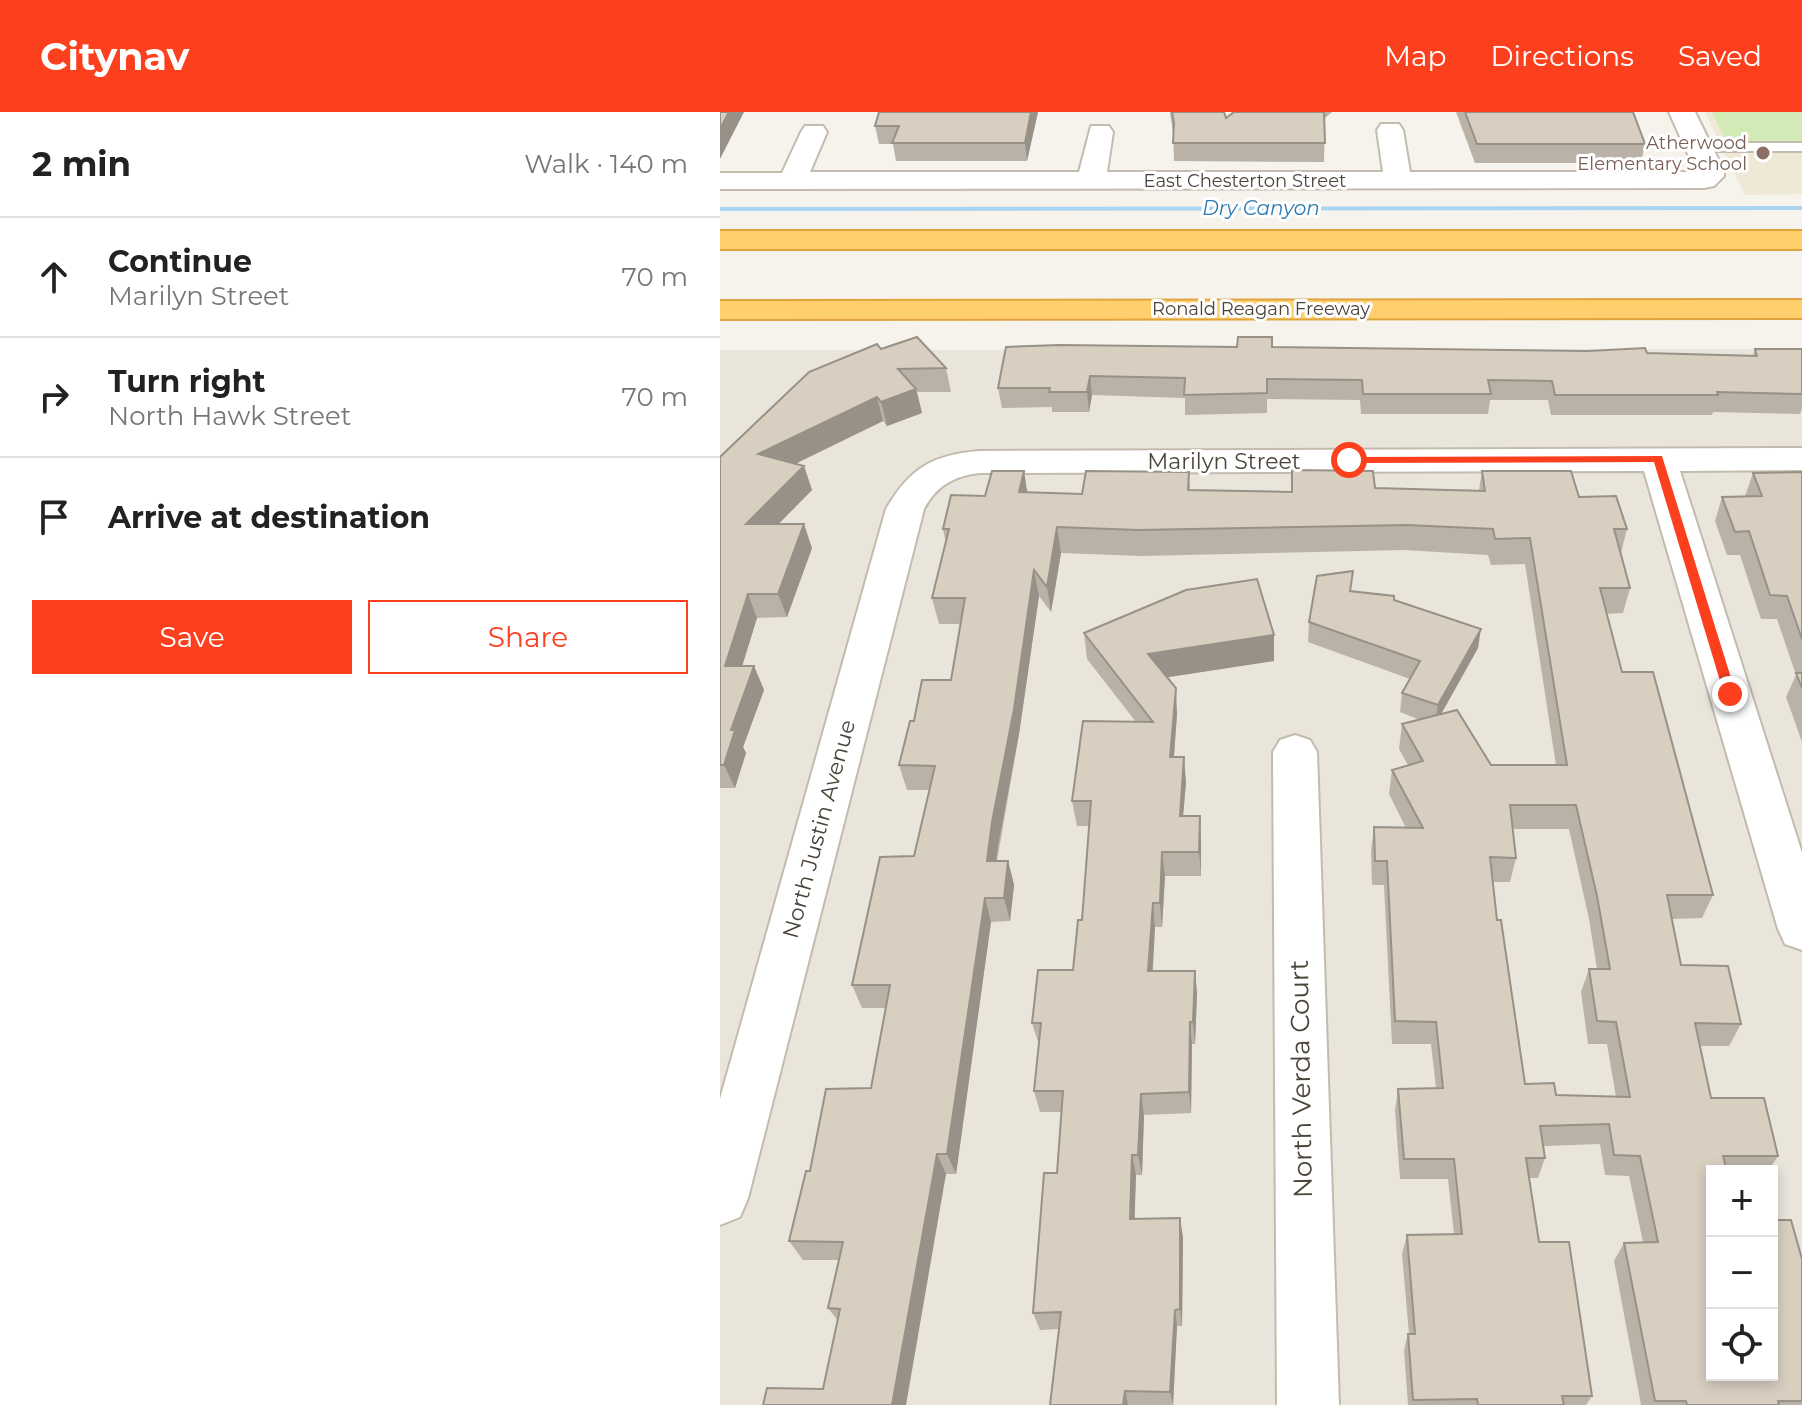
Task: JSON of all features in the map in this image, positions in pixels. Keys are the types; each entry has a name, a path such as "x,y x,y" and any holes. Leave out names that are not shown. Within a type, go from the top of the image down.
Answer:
{"highway":[{"path":"720,240 1802,240"},
{"name":"Ronald Reagan Freeway","path":"720,310 1802,309"}],"street":[{"path":"1682,112 1699,147"},
{"path":"1390,130 1398,181"},
{"path":"792,181 814,132"},
{"path":"1091,181 1100,132"},
{"name":"East Chesterton Street","path":"720,181 1695,181 1710,176 1699,147"},
{"path":"1658,459 1802,929"},
{"name":"Marilyn Street","path":"936,470 957,463 979,462 1802,459"},
{"name":"North Justin Avenue","path":"720,1198 905,509 915,488 936,470"},
{"name":"North Verda Court","path":"1295,752 1308,1405"}],"lane":[{"path":"1699,147 1802,147"}],"shaded area":[{"name":"Atherwood Elementary School","path":"1705,112 1802,112 1802,194 1745,195"},
{"path":"1802,349 1802,1405 720,1405 720,350"}],"green space":[{"path":"1712,112 1802,112 1802,143 1727,143"}],"building":[{"path":"720,112 729,112 720,129"},
{"path":"879,112 1031,112 1025,143 892,143 899,126 875,126"},
{"path":"1172,112 1224,112 1226,118 1234,112 1324,112 1325,143 1173,143"},
{"path":"1465,112 1633,112 1645,144 1477,144"},
{"path":"917,337 946,368 898,369 916,389 881,402 877,397 758,454 804,466 746,524 804,524 778,594 748,594 725,666 754,666 731,730 735,730 724,765 720,765 720,457 809,372 877,344 881,349"},
{"path":"1238,337 1272,337 1272,347 1588,351 1645,348 1647,353 1757,356 1755,349 1802,349 1802,394 1555,395 1552,381 1488,380 1491,394 1363,394 1362,380 1267,379 1267,393 1184,395 1185,378 1090,376 1087,392 998,388 1006,347 1237,347"},
{"path":"1292,470 1373,471 1375,488 1485,491 1482,471 1571,471 1579,497 1616,496 1627,529 1614,529 1630,588 1600,588 1622,672 1653,672 1713,895 1667,895 1681,965 1728,966 1741,1024 1695,1023 1711,1098 1764,1098 1778,1156 1723,1156 1725,1165 1706,1165 1706,1381 1778,1381 1778,1220 1791,1220 1802,1259 1802,1401 1778,1401 1779,1405 1687,1405 1686,1401 1655,1401 1624,1243 1658,1242 1640,1156 1614,1155 1609,1124 1540,1126 1545,1158 1526,1158 1539,1242 1569,1242 1592,1396 1562,1396 1564,1405 1478,1405 1477,1399 1413,1400 1408,1334 1415,1334 1407,1235 1462,1234 1454,1159 1404,1159 1398,1089 1443,1088 1436,1022 1395,1021 1387,861 1375,861 1374,827 1423,828 1392,770 1423,761 1402,724 1457,710 1491,765 1567,765 1530,538 1495,539 1493,529 1407,525 1139,530 1057,527 1047,587 1034,570 1014,709 992,822 987,861 1008,861 1004,898 985,898 947,1154 937,1154 892,1405 763,1405 767,1388 823,1389 840,1309 828,1308 843,1242 789,1241 806,1171 810,1171 826,1089 871,1088 890,985 852,985 880,857 914,856 935,766 899,765 910,721 914,721 922,680 951,680 965,598 932,598 949,529 943,529 951,495 985,496 992,471 1024,471 1019,492 1082,494 1086,471 1189,472 1188,490 1292,492","holes":["1510,805 1576,805 1610,969 1589,969 1597,1021 1616,1022 1630,1097 1556,1095 1554,1083 1525,1084 1501,920 1497,920 1490,857 1516,858"]},
{"path":"1802,472 1802,639 1787,596 1770,595 1749,531 1735,532 1722,497 1762,496 1753,473"},
{"path":"1353,571 1350,591 1394,596 1394,600 1481,629 1438,705 1402,693 1420,661 1309,622 1317,576"},
{"path":"1257,579 1274,635 1148,654 1176,688 1170,757 1184,757 1180,816 1200,816 1199,852 1162,852 1160,903 1153,903 1148,971 1195,971 1193,1022 1190,1022 1189,1092 1141,1094 1138,1155 1132,1155 1130,1219 1180,1218 1180,1309 1175,1310 1170,1392 1125,1391 1123,1405 1050,1405 1061,1312 1033,1313 1044,1173 1057,1173 1063,1091 1034,1091 1041,1023 1032,1023 1038,970 1073,970 1078,920 1082,920 1091,801 1072,801 1083,721 1153,722 1084,633 1186,590"},
{"path":"1796,673 1802,673 1802,688"}],"waterway":[{"name":"Dry Canyon","path":"720,209 1802,208"}],"place":[{"name":"Atherwood Elementary School","path":"1763,153"}],"route":[{"path":"1349,460 1658,459 1730,694"}]}
